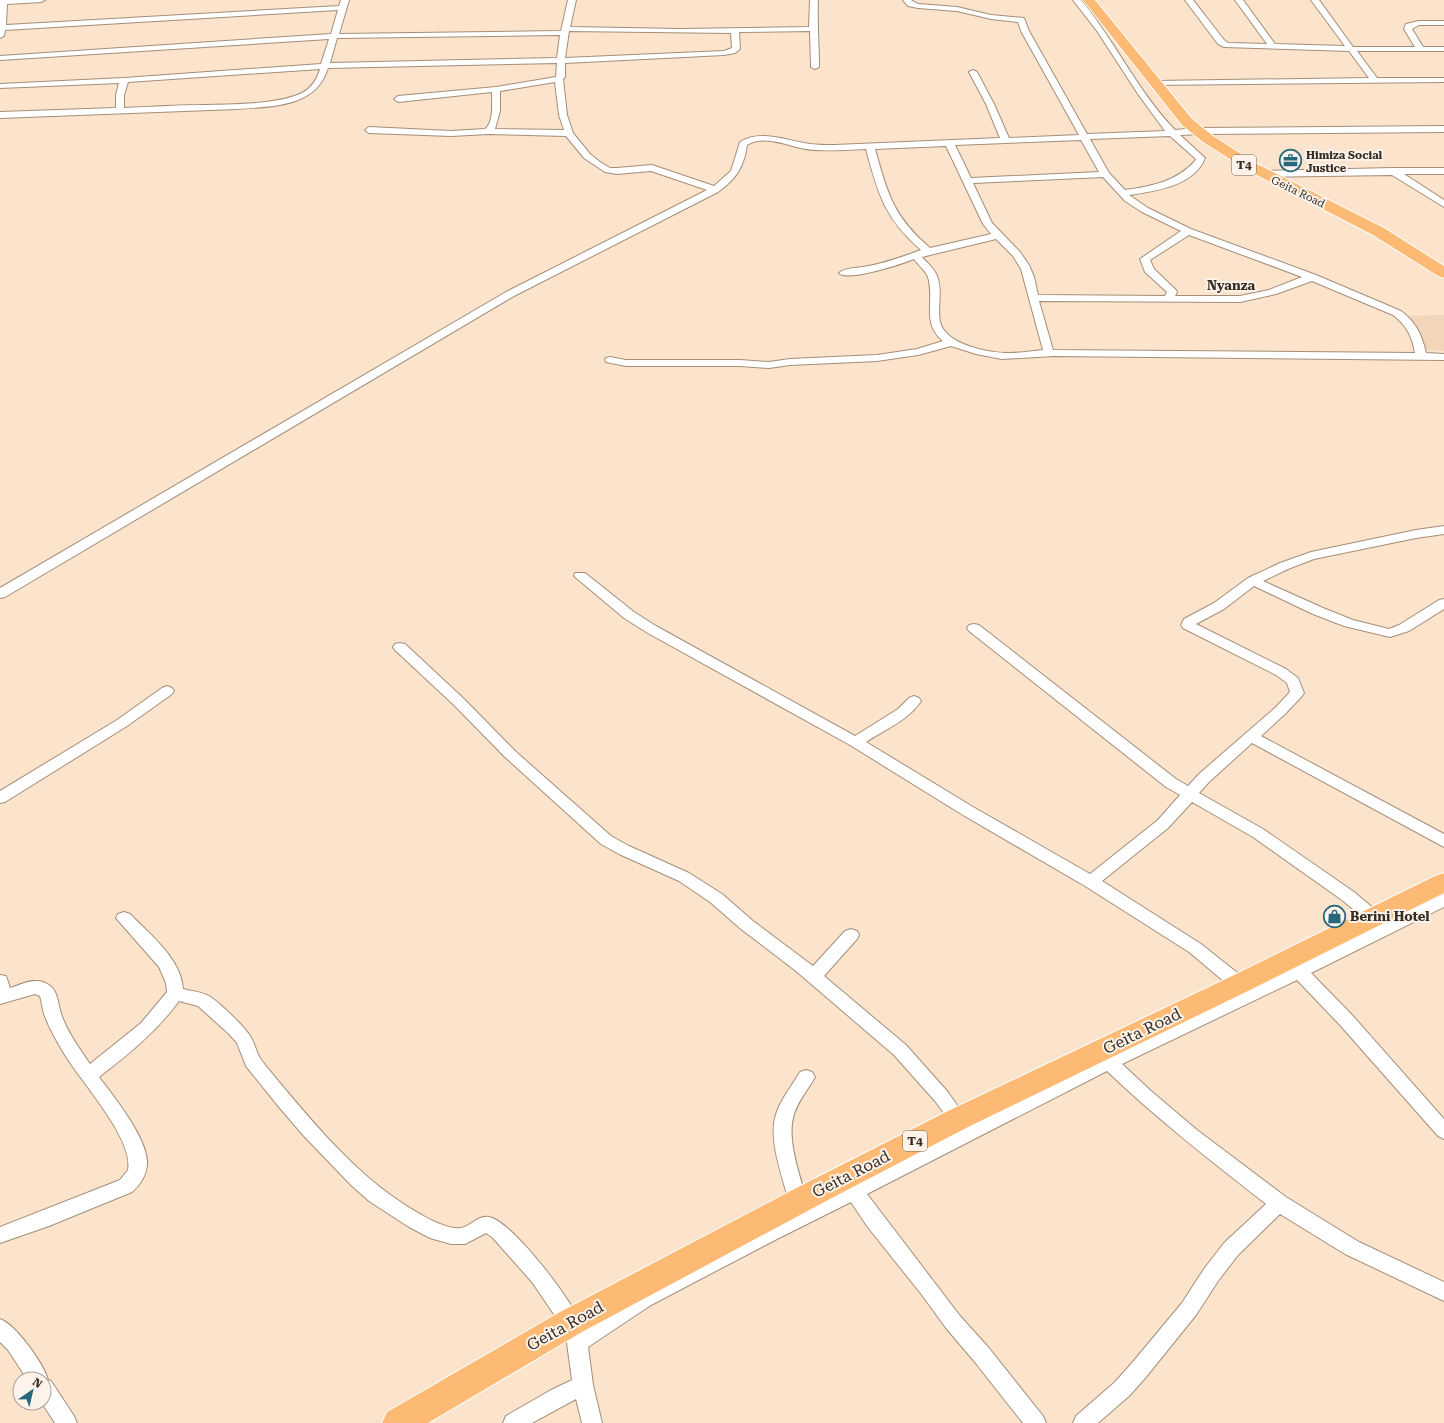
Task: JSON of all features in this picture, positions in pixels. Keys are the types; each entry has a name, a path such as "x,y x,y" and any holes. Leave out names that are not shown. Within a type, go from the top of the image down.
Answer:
{"highway":[{"name":"Geita Road","path":"1089,0 1187,122 1222,150 1261,174 1369,226 1402,245 1444,273"},
{"name":"Geita Road","path":"398,1423 574,1333 798,1202 958,1119 1239,984 1444,882"}],"street":[{"path":"0,36 2,1 41,0"},
{"path":"572,0 561,50 561,77 559,78 562,116 569,133 587,156 608,170 622,171 652,168 715,190"},
{"path":"814,0 814,67"},
{"path":"907,0 911,4 918,6 957,9 991,17 1021,20 1025,31 1105,174 1122,193 1145,210 1188,231 1312,277 1387,308 1408,321 1416,332 1421,356"},
{"path":"1077,0 1089,14 1158,117 1173,133 1201,158 1185,176 1176,182 1160,187 1122,193"},
{"path":"1189,0 1223,44 1236,46 1352,49 1444,49"},
{"path":"1239,0 1272,46"},
{"path":"1315,0 1374,80"},
{"path":"0,115 46,115 244,106 296,98 315,88 321,78 343,4 1,28"},
{"path":"1421,49 1408,29 1409,26 1419,23 1444,23"},
{"path":"0,58 333,36 566,31 813,29"},
{"path":"0,86 124,80 325,66 561,60 728,52 736,49 735,30"},
{"path":"973,72 1006,141"},
{"path":"398,99 496,89 559,78"},
{"path":"120,111 120,95 124,80"},
{"path":"1156,83 1444,80"},
{"path":"488,131 492,128 498,100 496,89"},
{"path":"4,592 510,294 715,190 728,181 737,170 740,164 743,144 749,140 764,138 811,147 950,144 1198,131 1444,129"},
{"path":"369,130 455,133 488,131 569,133"},
{"path":"950,144 982,212 996,236 1014,251 1028,273 1033,298 1049,353"},
{"path":"870,146 878,174 892,212 908,232 928,251"},
{"path":"1393,171 1444,204"},
{"path":"1261,174 1444,171"},
{"path":"968,181 1105,174"},
{"path":"1168,298 1172,292 1171,290 1149,270 1145,259 1188,231"},
{"path":"844,273 872,269 917,256 928,251 996,236"},
{"path":"917,256 932,276 934,282 934,316 938,328 943,335 953,342 1001,356 1049,353 1252,355 1347,354 1444,357"},
{"path":"1033,298 1240,299 1272,292 1312,277"},
{"path":"610,360 626,363 740,363 769,365 790,362 877,358 918,352 953,342"},
{"path":"1091,882 1163,824 1189,794 1212,771 1252,737 1295,697 1297,693 1293,681 1282,672 1188,625 1192,620 1219,606 1253,581 1284,566 1311,556 1422,533 1444,530"},
{"path":"580,576 629,615 652,629 855,742 968,811 1091,882 1195,948 1239,984"},
{"path":"1253,581 1348,623 1390,633 1404,628 1444,603"},
{"path":"974,628 1171,782 1270,841 1348,896 1373,917"},
{"path":"400,647 459,702 510,754 606,840 624,850 684,877 716,898 747,925 814,976 887,1038 908,1058 941,1096 958,1119"},
{"path":"0,798 122,723 167,691"},
{"path":"855,742 903,712 914,701"},
{"path":"1252,737 1444,841"},
{"path":"574,1333 644,1299 768,1234 1109,1062 1299,972 1322,959 1377,934 1444,900"},
{"path":"89,1076 129,1045 151,1025 175,993 176,987 174,978 168,968 124,918"},
{"path":"814,976 851,935"},
{"path":"1299,972 1346,1020 1444,1131"},
{"path":"0,1235 118,1190 126,1186 136,1176 139,1167 136,1151 124,1128 70,1049 53,1014 47,994 44,990 40,987 31,987 1,991"},
{"path":"175,993 197,998 203,1001 235,1029 244,1040 255,1065 290,1108 309,1130 357,1179 376,1195 416,1221 437,1232 451,1236 465,1236 484,1226 489,1225 494,1227 539,1276 574,1333 583,1385 592,1423"},
{"path":"1109,1062 1145,1096 1279,1203 1352,1248 1420,1279 1444,1292"},
{"path":"798,1202 786,1152 783,1128 784,1118 806,1077"},
{"path":"854,1191 874,1220 929,1289 953,1322 986,1359 1036,1423"},
{"path":"1083,1423 1122,1389 1139,1370 1189,1309 1211,1275 1231,1249 1279,1203"},
{"path":"0,1328 15,1343 33,1371"},
{"path":"513,1423 558,1397 583,1385"},
{"path":"52,1400 67,1423"}],"shaded area":[{"path":"1444,315 1444,351 1426,350 1409,316"}],"place":[{"name":"Himiza Social Justice","path":"1291,161"},
{"name":"Berini Hotel","path":"1334,916"}],"district":[{"name":"Nyanza","path":"1231,285"}]}
